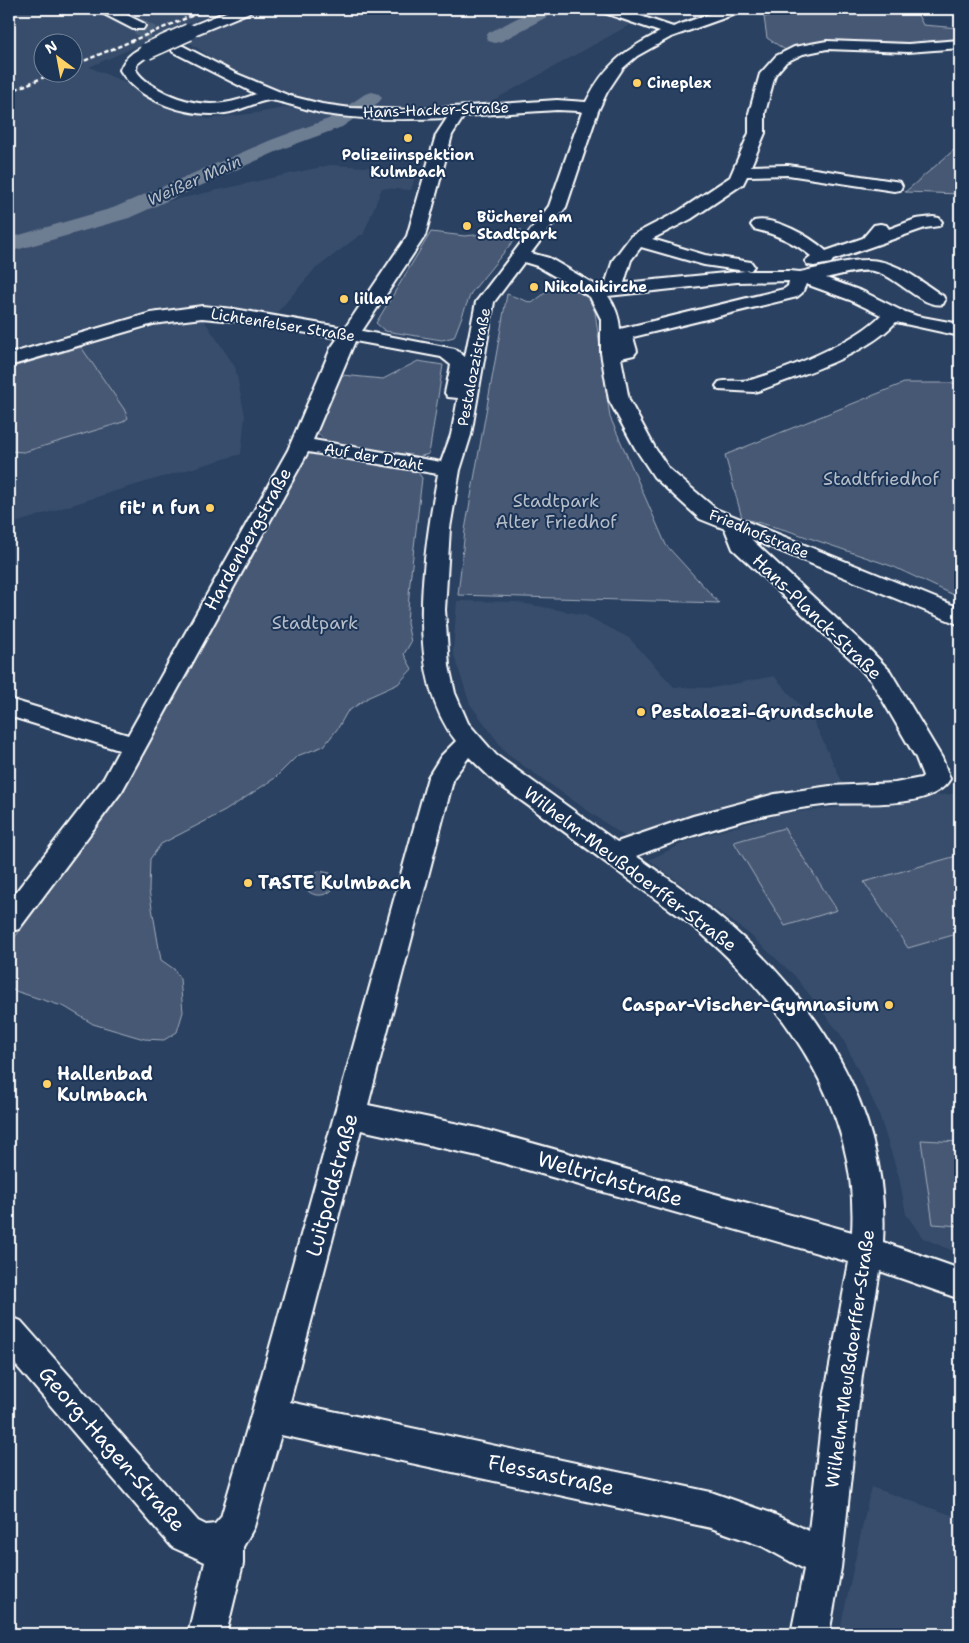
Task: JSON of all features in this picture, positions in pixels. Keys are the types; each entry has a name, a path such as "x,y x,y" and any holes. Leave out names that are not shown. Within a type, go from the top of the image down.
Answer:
{"street":[{"path":"105,9 138,26"},
{"path":"245,9 147,51 130,62 128,70 132,79 148,89 188,107 213,110 235,107 271,94"},
{"path":"607,9 672,31"},
{"name":"Pestalozzistraße","path":"471,743 458,726 443,693 434,640 434,581 439,528 449,470 461,435 478,348 478,332 485,302 557,207 590,111 618,65 632,53 672,31 736,9"},
{"path":"605,290 622,260 637,240 685,215 737,180 757,132 757,113 768,74 781,59 799,50 828,45 908,48 960,44"},
{"name":"Hans-Hacker-Straße","path":"178,49 228,75 271,94 320,109 365,114 557,105 583,106 590,111"},
{"name":"Hardenbergstraße","path":"9,921 114,784 300,444 348,335 416,236 444,135 459,111"},
{"path":"365,114 423,122 434,125 444,135"},
{"path":"741,171 788,170 894,186"},
{"path":"637,240 687,256 728,265 768,267 802,264 825,259 875,236 922,223 933,222"},
{"path":"760,225 783,230 813,247 825,259"},
{"path":"521,256 543,262 605,290 737,277 814,280 913,321 960,330"},
{"path":"799,278 865,265 875,265 885,268 936,300"},
{"path":"611,353 627,351 623,334 790,293 796,289 799,278"},
{"name":"Friedhofstraße","path":"605,290 605,305 610,319 611,353 619,400 661,473 708,514 960,617"},
{"name":"Lichtenfelser Straße","path":"9,360 151,320 202,312 234,315 412,345 440,351 456,358"},
{"path":"726,386 754,386 838,353 882,326 893,314"},
{"name":"Lichtenfelser Straße","path":"412,345 458,343 470,340 478,332"},
{"name":"Pestalozzistraße","path":"449,470 447,436 461,363 456,358"},
{"name":"Auf der Draht","path":"300,444 449,470"},
{"name":"Hans-Planck-Straße","path":"614,854 653,839 760,807 806,798 911,790 929,786 937,779 935,771 881,677 861,655 741,544 735,525"},
{"path":"9,706 134,746"},
{"name":"Wilhelm-Meußdoerffer-Straße","path":"471,743 487,761 503,774 717,930 731,943 786,1000 822,1050 849,1105 864,1158 868,1206 868,1252 857,1320 845,1375 824,1559 810,1634"},
{"name":"Luitpoldstraße","path":"207,1634 224,1564 225,1542 236,1527 270,1415 441,777 449,761 460,749 471,743"},
{"name":"Weltrichstraße","path":"350,1116 478,1142 868,1252 960,1284"},
{"name":"Georg-Hagen-Straße","path":"9,1332 185,1534 204,1544 225,1542"},
{"name":"Flessastraße","path":"270,1415 711,1510 771,1531 824,1559"}],"shaded area":[{"path":"9,9 223,9 89,67 122,81 154,101 208,119 296,106 330,118 226,160 127,206 9,241"},
{"path":"252,9 589,9 633,23 483,106 404,110 338,109 288,95 239,77 183,38"},
{"path":"330,165 417,170 411,190 382,188 363,235 360,235 314,270 276,314 231,307 202,305 168,308 138,314 9,351 9,251 151,205"},
{"path":"204,320 235,367 245,416 241,454 9,525 9,368 171,322"},
{"name":"Pestalozzi-Grundschule","path":"457,601 516,602 585,615 629,638 674,687 712,688 774,676 813,720 844,786 795,790 736,802 627,838 507,754 470,704 453,652"},
{"name":"Caspar-Vischer-Gymnasium","path":"960,793 960,1254 923,1238 906,1214 899,1177 878,1111 841,1035 794,975 748,933 649,860 690,840 780,814"},
{"path":"871,1487 960,1518 960,1634 839,1634"}],"green space":[{"path":"804,9 915,9 923,25 959,28 960,42 908,47 811,45 787,51 767,38 764,17"},
{"path":"960,147 960,194 905,192 955,149"},
{"path":"522,230 471,293 454,337 442,340 385,331 376,323 431,232 465,236"},
{"name":"Stadtpark Alter Friedhof","path":"562,280 589,299 595,312 610,417 666,545 719,603 458,595 465,530 507,294 532,303"},
{"path":"81,347 124,409 128,418 123,422 24,452 9,451 9,368"},
{"path":"418,361 443,365 429,454 414,458 326,441 315,431 342,375 383,379"},
{"name":"Stadtfriedhof","path":"904,383 960,383 960,598 894,567 789,531 742,518 725,455"},
{"name":"Stadtpark","path":"304,449 415,468 422,478 407,623 411,642 404,654 412,669 398,684 369,697 347,712 338,728 324,746 297,756 275,778 225,811 161,844 150,859 149,890 161,960 174,969 180,979 183,1012 177,1032 164,1040 144,1039 93,1024 65,1007 9,989 9,946 121,783"},
{"path":"784,828 837,910 785,926 734,842"},
{"path":"960,855 960,933 908,948 864,882"},
{"path":"319,871 330,873 336,880 335,886 327,894 315,895 306,889 304,883 308,876"},
{"path":"921,1140 960,1142 960,1226 933,1224"}],"waterway":[{"name":"Weißer Main","path":"495,37 548,9"},
{"name":"Weißer Main","path":"9,245 121,213 278,144 335,123 372,98"}],"tunnel":[{"path":"138,26 178,49"}],"railway":[{"path":"82,62 208,9"},
{"path":"9,92 32,82"}],"place":[{"name":"Cineplex","path":"637,83"},
{"name":"Polizeiinspektion Kulmbach","path":"408,138"},
{"name":"Bücherei am Stadtpark","path":"467,226"},
{"name":"Nikolaikirche","path":"534,287"},
{"name":"lillar","path":"344,299"},
{"name":"fit' n fun","path":"210,508"},
{"name":"Pestalozzi-Grundschule","path":"641,712"},
{"name":"TASTE Kulmbach","path":"248,883"},
{"name":"Caspar-Vischer-Gymnasium","path":"889,1005"},
{"name":"Hallenbad Kulmbach","path":"47,1084"}]}
